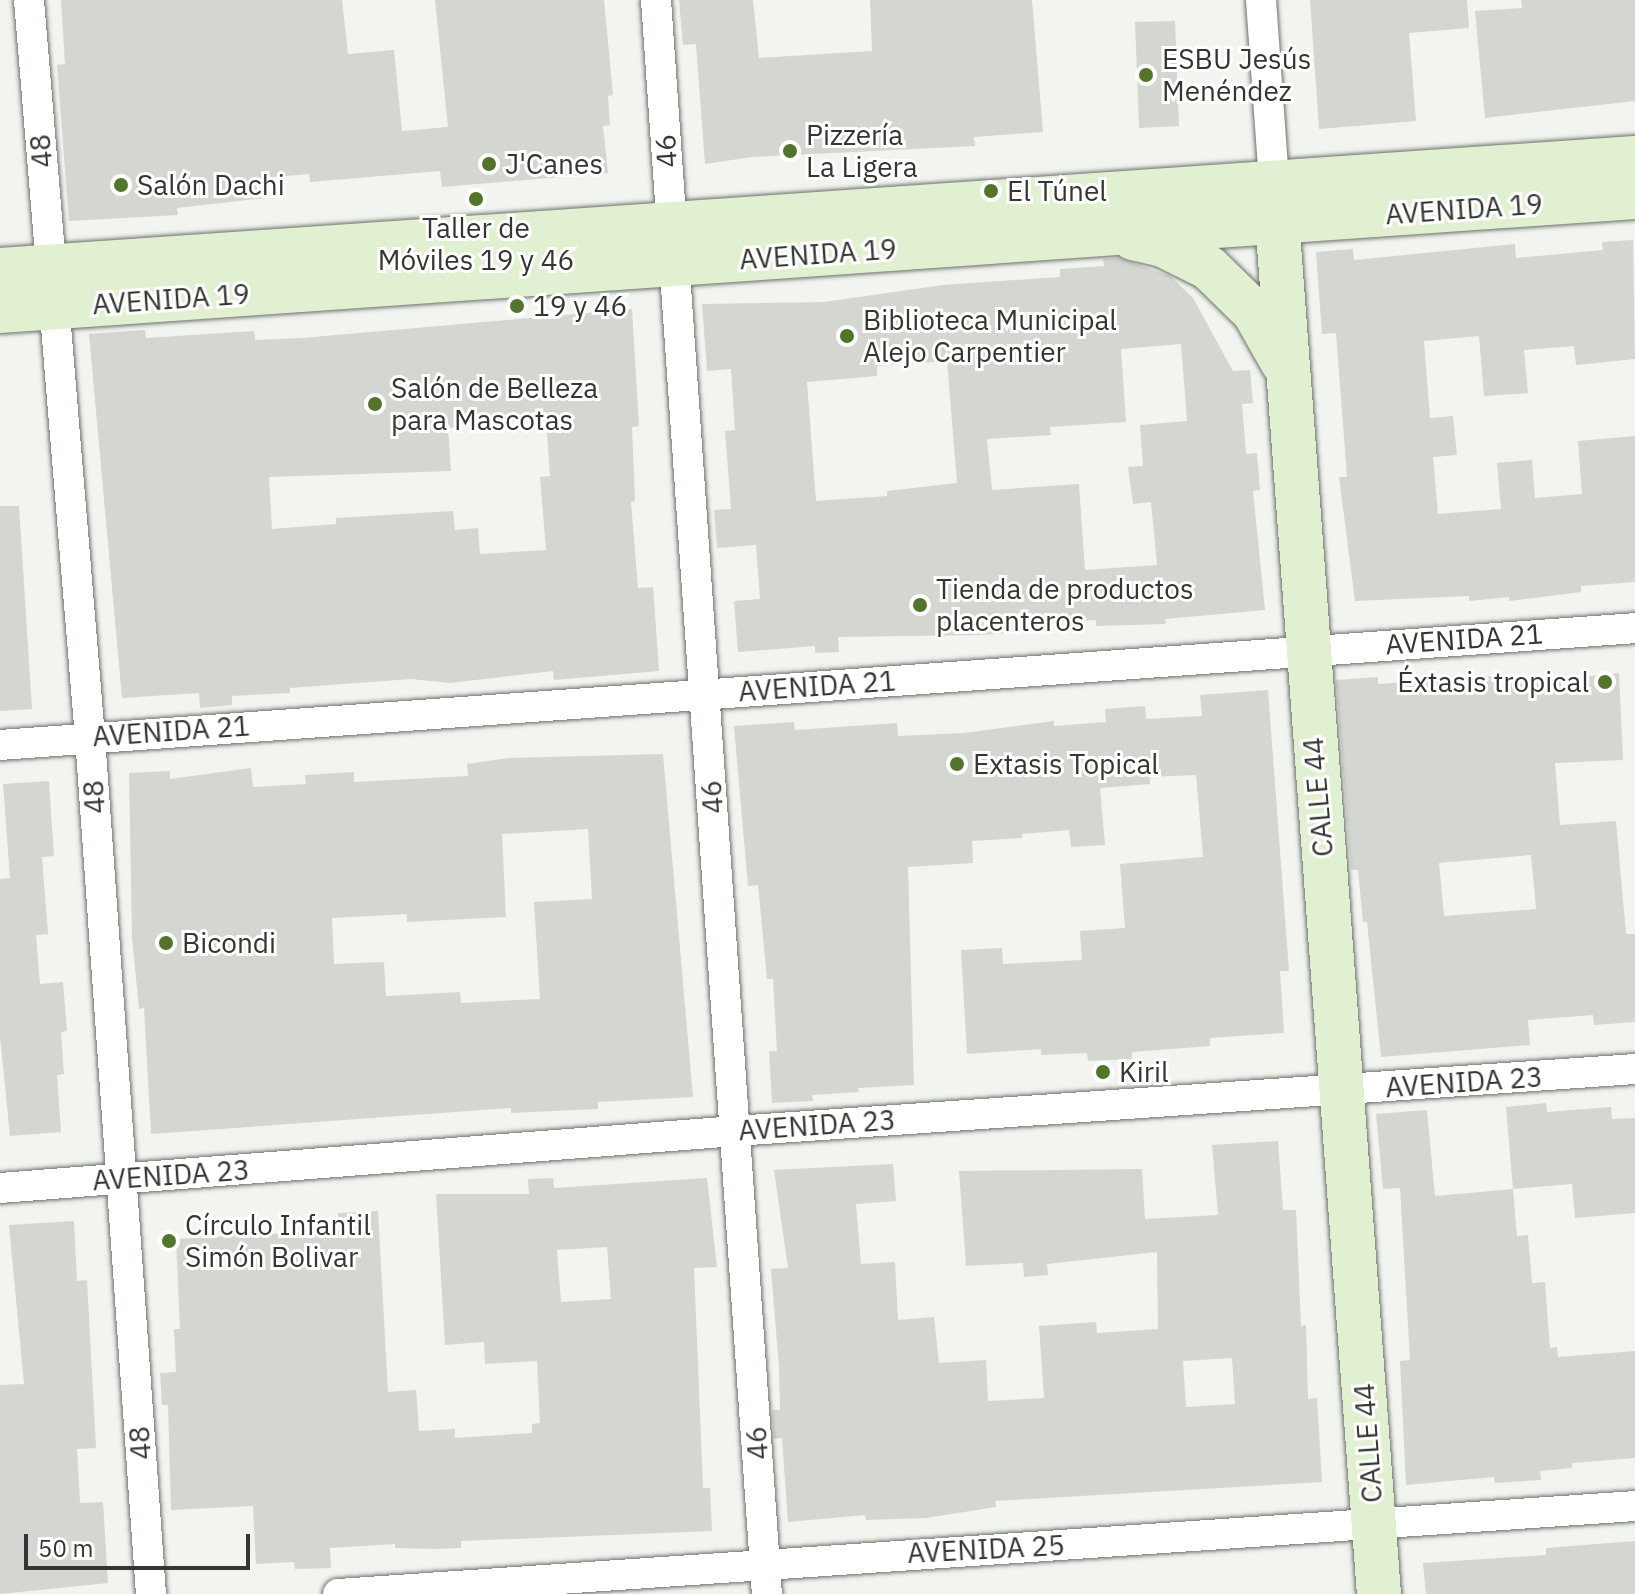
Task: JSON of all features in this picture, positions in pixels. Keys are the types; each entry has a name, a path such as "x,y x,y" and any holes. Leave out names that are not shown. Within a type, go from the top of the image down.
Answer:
{"main road":[{"name":"AVENIDA 19","path":"0,270 52,287 675,265 1108,232 1276,203 1635,158"},
{"name":"AVENIDA 19","path":"0,311 52,287 671,221 1276,203 1635,197"},
{"name":"CALLE 44","path":"1276,203 1306,650 1343,1091 1379,1594"},
{"path":"1108,232 1163,245 1209,268 1254,312 1287,371"}],"street":[{"name":"48","path":"29,0 90,737 151,1594"},
{"name":"46","path":"656,0 767,1594"},
{"name":"CALLE 44","path":"1261,0 1276,203"},
{"name":"AVENIDA 21","path":"0,745 1635,628"},
{"name":"AVENIDA 23","path":"0,1188 735,1131 1635,1069"},
{"name":"AVENIDA 25","path":"338,1594 765,1562 1635,1506"}],"building":[{"path":"61,0 342,0 348,54 394,50 402,131 448,127 435,0 604,0 613,95 608,96 610,125 603,126 608,173 442,187 440,171 310,182 309,174 262,178 265,198 177,208 178,215 69,221 57,65 65,64"},
{"path":"679,0 753,0 759,58 872,51 870,0 1032,0 1043,132 974,137 975,146 752,157 705,164 696,44 683,45"},
{"path":"1310,0 1467,0 1469,28 1409,33 1416,121 1319,129"},
{"path":"1521,0 1635,0 1635,101 1485,118 1475,11 1522,8"},
{"path":"1175,21 1179,126 1139,128 1135,22"},
{"path":"1633,240 1635,359 1576,365 1574,346 1524,350 1528,393 1484,396 1479,336 1424,341 1430,418 1453,416 1457,455 1433,457 1438,514 1501,509 1497,463 1532,460 1535,498 1582,494 1578,441 1635,436 1635,582 1581,586 1581,592 1509,601 1509,597 1469,601 1469,596 1355,601 1339,477 1347,477 1336,333 1322,334 1316,252 1353,249 1354,260 1515,244 1516,258 1603,250 1602,242"},
{"path":"1119,258 1170,276 1193,298 1233,371 1250,370 1253,403 1242,404 1246,454 1257,453 1260,490 1253,491 1265,610 1165,619 1166,624 1096,626 1096,620 1044,623 1045,631 838,637 839,652 815,653 815,646 738,652 734,601 760,599 756,545 717,548 714,510 731,509 725,431 735,430 731,369 707,371 702,304 824,302 943,285 1060,277 1060,269 1104,266 1103,259","holes":["1181,344 1187,421 1140,425 1143,466 1128,467 1133,504 1151,502 1157,565 1085,570 1079,484 992,490 987,439 1051,435 1050,427 1126,422 1121,349","947,361 957,483 887,491 887,496 816,501 807,382 877,376 877,366"]},
{"path":"632,309 639,426 632,427 635,501 631,502 638,588 653,587 659,671 554,680 553,671 450,683 411,679 290,688 290,693 232,696 232,705 200,708 199,693 122,698 89,334 145,330 146,338 254,331 255,340","holes":["546,418 550,476 540,477 546,550 480,554 478,528 455,530 453,511 336,518 336,524 272,529 269,477 451,471 448,428"]},
{"path":"0,506 19,506 32,709 0,711"},
{"path":"1619,673 1623,760 1555,763 1560,825 1616,821 1626,934 1635,934 1635,1022 1594,1025 1593,1015 1528,1020 1530,1045 1381,1057 1367,922 1363,922 1358,870 1351,870 1336,680 1378,677 1378,684 1497,676 1497,686","holes":["1531,855 1536,909 1444,916 1439,863"]},
{"path":"1268,690 1289,971 1280,971 1284,1033 1210,1038 1210,1046 1132,1052 1132,1059 1088,1061 1087,1053 1041,1055 1041,1049 967,1054 961,950 1002,948 1003,964 1082,960 1080,931 1125,928 1120,864 1203,857 1196,775 1150,777 1150,784 1100,788 1105,845 1071,847 1069,830 1022,834 1022,838 972,841 973,863 908,867 914,1085 858,1088 859,1092 812,1095 813,1101 772,1103 769,1051 777,1051 773,979 767,979 758,885 748,886 734,726 794,722 795,730 897,723 898,736 964,733 1054,721 1054,726 1106,722 1105,709 1145,706 1146,719 1202,716 1200,695"},
{"path":"663,754 693,1097 598,1102 598,1109 511,1113 511,1108 151,1134 144,1008 139,1009 132,938 129,773 170,771 170,779 251,768 253,787 306,784 305,775 354,772 354,782 468,776 467,764 508,758","holes":["588,829 592,899 534,902 540,999 461,1003 460,992 386,996 384,962 334,964 332,918 407,914 407,922 506,917 502,834"]},
{"path":"49,781 54,856 42,857 48,934 36,935 40,984 63,982 67,1031 61,1032 64,1074 57,1075 61,1132 10,1136 0,1036 0,879 10,878 3,784"},
{"path":"1546,1103 1547,1112 1611,1107 1612,1119 1635,1118 1635,1213 1575,1218 1572,1184 1513,1189 1506,1107"},
{"path":"1427,1110 1435,1196 1513,1189 1517,1236 1528,1235 1532,1283 1545,1282 1550,1348 1557,1347 1558,1357 1635,1351 1635,1458 1572,1463 1572,1468 1540,1471 1541,1480 1495,1483 1494,1477 1406,1485 1400,1361 1410,1360 1400,1188 1383,1189 1376,1114"},
{"path":"1278,1141 1283,1210 1296,1210 1301,1326 1306,1325 1308,1399 1317,1398 1322,1482 995,1501 996,1507 926,1518 866,1520 865,1515 788,1522 782,1438 774,1439 772,1410 780,1410 771,1269 788,1268 774,1170 893,1164 896,1201 856,1204 861,1264 895,1262 898,1320 934,1317 939,1363 986,1360 988,1401 1044,1398 1039,1326 1096,1322 1097,1333 1158,1329 1157,1252 1047,1264 1048,1275 1024,1277 1023,1263 966,1266 959,1171 1142,1169 1145,1219 1218,1215 1212,1145","holes":["1232,1358 1235,1404 1186,1407 1183,1361"]},
{"path":"553,1178 554,1188 707,1178 717,1267 694,1268 703,1488 710,1488 712,1531 461,1541 461,1548 395,1548 395,1544 330,1548 331,1568 295,1569 294,1562 256,1564 253,1506 171,1510 168,1405 162,1405 160,1373 176,1372 174,1329 180,1329 176,1239 339,1230 338,1213 378,1211 388,1392 416,1390 419,1431 455,1429 455,1438 532,1433 532,1424 540,1423 537,1361 485,1364 484,1342 445,1345 436,1194 529,1194 528,1179","holes":["607,1247 611,1299 561,1302 557,1250"]},
{"path":"74,1221 77,1281 87,1280 96,1448 77,1449 80,1503 103,1502 108,1583 0,1594 0,1385 24,1384 9,1225"},
{"path":"1635,1541 1635,1594 1426,1594 1423,1563 1546,1555 1546,1548"}],"place":[{"name":"ESBU Jesús Menéndez","path":"1146,75"},
{"name":"Pizzería La Ligera","path":"790,151"},
{"name":"J'Canes","path":"489,164"},
{"name":"Salón Dachi","path":"121,185"},
{"name":"El Túnel","path":"991,191"},
{"name":"Taller de Móviles 19 y 46","path":"476,199"},
{"name":"19 y 46","path":"517,306"},
{"name":"Biblioteca Municipal Alejo Carpentier","path":"847,336"},
{"name":"Salón de Belleza para Mascotas","path":"375,404"},
{"name":"Tienda de productos placenteros","path":"920,605"},
{"name":"Éxtasis tropical","path":"1605,682"},
{"name":"Extasis Topical","path":"957,764"},
{"name":"Bicondi","path":"166,943"},
{"name":"Kiril","path":"1103,1072"},
{"name":"Círculo Infantil Simón Bolivar","path":"169,1241"}]}
